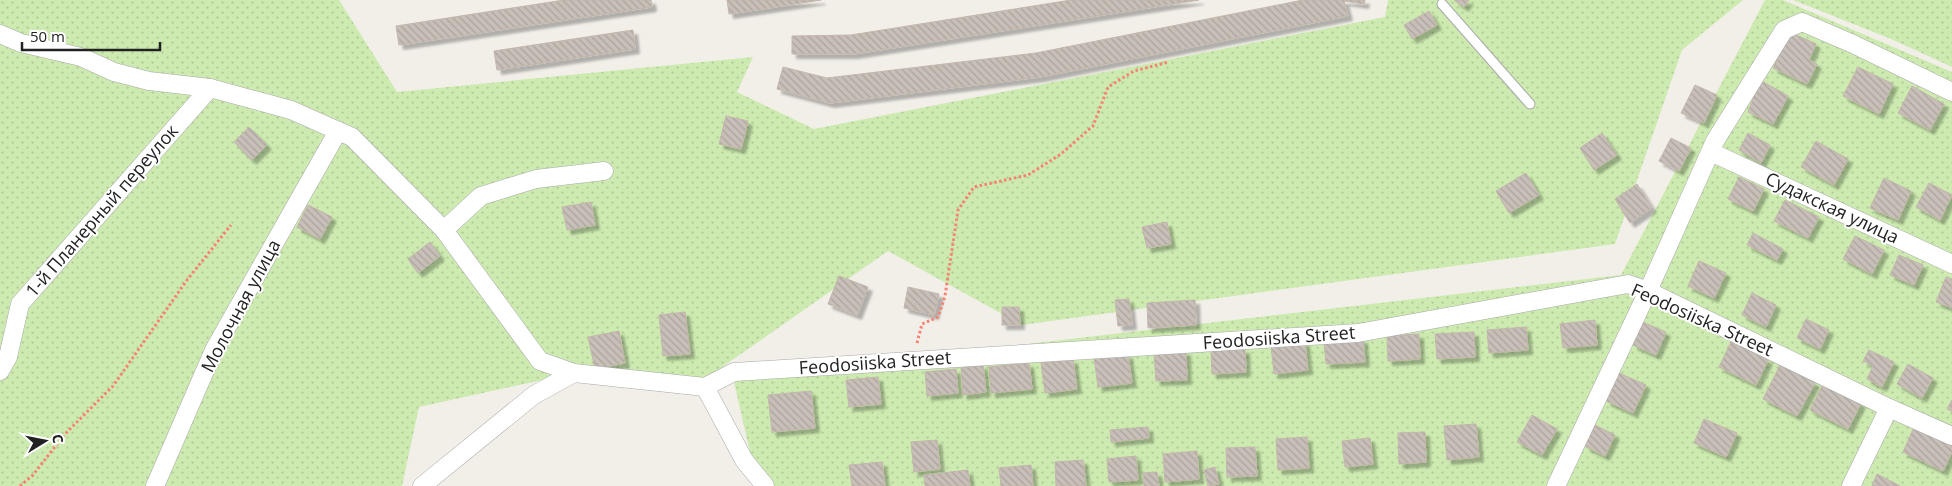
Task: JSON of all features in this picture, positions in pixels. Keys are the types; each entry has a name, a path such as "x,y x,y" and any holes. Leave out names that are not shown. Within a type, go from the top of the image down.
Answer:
{"street":[{"path":"1556,486 1648,291 1715,141 1784,30 1802,22 1853,44 1952,92"},
{"path":"1,37 81,57 114,72 149,81 210,88 291,110 352,137 444,230 540,361 574,373 705,386 744,460 764,486"},
{"name":"1-й Планерный переулок","path":"0,371 8,357 20,304 210,88"},
{"name":"Молочная улица","path":"155,486 214,350 338,131"},
{"name":"Судакская улица","path":"1711,152 1952,264"},
{"path":"444,230 481,196 536,180 604,171"},
{"name":"Feodosiiska Street","path":"705,386 734,372 1358,333 1628,284 1648,291 1889,408 1952,436"},
{"path":"422,486 534,396 574,373"},
{"path":"1851,486 1889,408"}],"lane":[{"path":"1442,4 1530,104"}],"path":[{"path":"913,361 922,324 938,317 945,296 958,210 974,187 1028,175 1053,159 1093,126 1108,87 1134,71 1169,62"},
{"path":"20,486 34,475 64,435 113,386 187,280 231,225"}],"green space":[{"path":"0,0 339,0 397,92 753,57 737,92 814,129 1385,17 1388,0 1743,0 1682,50 1615,244 1022,325 888,251 705,379 574,373 419,407 402,486 0,486","holes":["1602,133 1617,155 1594,169 1580,148","1526,173 1539,195 1509,213 1496,191","1143,227 1170,244 1147,248"]},
{"path":"1765,0 1783,0 1952,72 1952,486 764,486 753,465 733,378 1621,275"},
{"path":"1793,0 1952,0 1952,67 1891,39"}],"building":[{"path":"564,0 651,0 652,7 399,45 396,26"},
{"path":"727,0 821,0 729,14"},
{"path":"1071,0 1199,0 854,54 792,54 792,36 851,35"},
{"path":"1303,0 1365,0 1364,4 1344,1 1348,16 1040,77 830,103 777,89 783,67 827,78 1036,53"},
{"path":"1454,0 1469,0 1464,7"},
{"path":"1429,11 1437,25 1412,39 1404,25"},
{"path":"633,30 635,49 497,70 494,51"},
{"path":"1790,32 1816,44 1809,60 1817,64 1807,84 1773,68"},
{"path":"1858,67 1893,84 1879,114 1843,96"},
{"path":"1760,80 1788,96 1773,124 1748,112"},
{"path":"1695,85 1717,95 1704,123 1681,113"},
{"path":"1912,86 1944,104 1930,130 1898,113"},
{"path":"726,116 748,121 741,149 719,144"},
{"path":"249,127 267,145 252,160 234,142"},
{"path":"1602,133 1617,155 1594,170 1580,148"},
{"path":"1748,133 1770,145 1761,163 1739,150"},
{"path":"1671,138 1691,148 1679,171 1659,161"},
{"path":"1816,141 1848,159 1834,185 1801,167"},
{"path":"1526,173 1539,195 1509,213 1496,191"},
{"path":"1739,177 1764,189 1753,211 1728,199"},
{"path":"1884,178 1911,191 1898,220 1870,208"},
{"path":"1929,183 1952,195 1940,220 1916,207"},
{"path":"1637,184 1652,208 1630,223 1615,199"},
{"path":"1785,200 1819,217 1808,238 1774,221"},
{"path":"591,202 595,225 567,230 562,207"},
{"path":"308,205 332,217 320,239 297,227"},
{"path":"1167,222 1171,244 1147,248 1142,227"},
{"path":"1753,233 1783,249 1777,260 1747,245"},
{"path":"1855,236 1884,250 1872,274 1843,259"},
{"path":"430,242 440,256 418,273 408,259"},
{"path":"1899,255 1923,265 1914,285 1890,275"},
{"path":"1699,261 1726,273 1714,298 1688,286"},
{"path":"839,276 868,287 857,315 828,304"},
{"path":"1946,277 1952,279 1952,308 1936,302"},
{"path":"908,287 939,294 934,315 904,308"},
{"path":"1752,293 1776,305 1766,327 1742,315"},
{"path":"1129,299 1132,325 1118,326 1115,300"},
{"path":"1195,300 1196,325 1148,328 1147,303"},
{"path":"1002,307 1019,307 1020,325 1002,325"},
{"path":"685,312 690,354 663,356 659,315"},
{"path":"1806,319 1829,330 1820,349 1797,338"},
{"path":"1595,320 1597,345 1563,348 1560,324"},
{"path":"1643,322 1666,332 1656,355 1633,345"},
{"path":"1526,327 1528,350 1489,353 1487,330"},
{"path":"619,331 625,363 595,369 588,337"},
{"path":"1474,332 1475,357 1437,359 1435,334"},
{"path":"1419,334 1420,359 1388,361 1387,336"},
{"path":"1363,339 1365,362 1326,364 1324,341"},
{"path":"1305,342 1308,370 1274,374 1271,346"},
{"path":"1731,342 1768,360 1756,385 1719,367"},
{"path":"1245,349 1246,372 1212,374 1211,351"},
{"path":"1869,350 1894,362 1882,387 1867,379 1873,366 1863,361"},
{"path":"1186,351 1187,380 1156,381 1154,353"},
{"path":"1128,354 1132,383 1098,387 1094,358"},
{"path":"1073,359 1077,389 1045,393 1041,363"},
{"path":"1029,363 1032,389 991,393 989,367"},
{"path":"1908,364 1933,378 1922,398 1897,384"},
{"path":"983,365 986,392 963,395 961,368"},
{"path":"1780,365 1815,383 1797,416 1763,399"},
{"path":"956,369 958,393 927,396 925,372"},
{"path":"1619,373 1646,385 1633,413 1606,401"},
{"path":"878,377 881,404 849,407 846,380"},
{"path":"1823,384 1861,403 1848,429 1810,410"},
{"path":"811,391 815,428 772,432 768,395"},
{"path":"1952,400 1952,411 1947,409"},
{"path":"1532,415 1557,429 1542,455 1517,442"},
{"path":"1704,419 1737,433 1726,457 1694,443"},
{"path":"1476,424 1479,457 1447,460 1444,426"},
{"path":"1595,425 1615,435 1605,456 1585,446"},
{"path":"1148,427 1149,438 1111,442 1110,430"},
{"path":"1914,427 1952,445 1952,452 1943,471 1903,452"},
{"path":"1425,432 1426,462 1399,464 1398,433"},
{"path":"1307,437 1309,468 1278,470 1276,439"},
{"path":"1370,438 1373,464 1345,467 1342,441"},
{"path":"937,440 940,469 914,472 911,442"},
{"path":"1255,447 1257,476 1227,477 1226,448"},
{"path":"1197,451 1199,479 1165,482 1163,454"},
{"path":"1136,456 1138,480 1109,482 1107,459"},
{"path":"1083,460 1086,486 1056,486 1055,462"},
{"path":"882,462 885,486 852,486 849,465"},
{"path":"1031,465 1033,486 1001,486 999,468"},
{"path":"1215,467 1219,484 1208,486 1204,470"},
{"path":"968,470 970,486 925,486 924,475"},
{"path":"1157,472 1159,486 1144,486 1143,473"},
{"path":"1877,474 1900,486 1872,486"}]}
